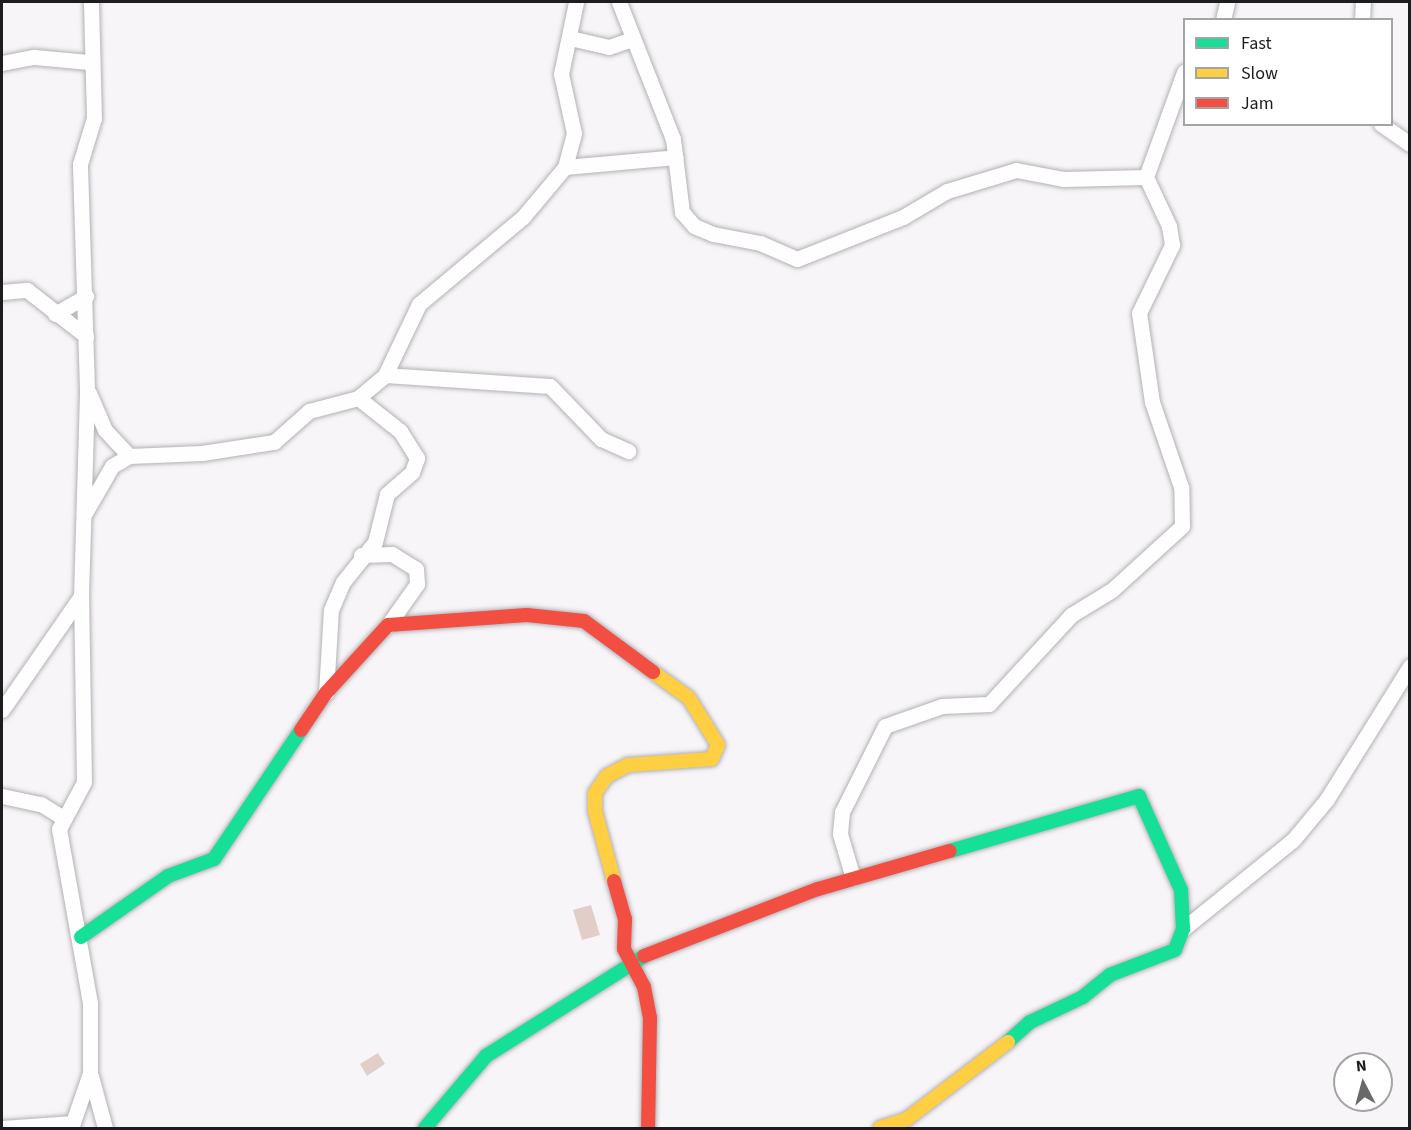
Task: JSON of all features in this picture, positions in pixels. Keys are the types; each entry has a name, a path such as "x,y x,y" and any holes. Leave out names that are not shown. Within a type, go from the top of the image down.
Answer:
{"street":[{"path":"91,2 88,62 94,118 80,164 86,296 87,389 81,596 84,782 63,818 60,855 81,937 90,1003 90,1073 105,1128"},
{"path":"85,513 112,466 129,456 266,444 293,430 323,404 358,398 386,375 419,304 523,217 565,167 574,147 561,74 576,2"},
{"path":"619,2 632,39 646,61 676,157 682,212 694,226 760,243 797,259 903,217 947,191 1016,170 1064,179 1146,177"},
{"path":"1223,18 1227,2"},
{"path":"1362,18 1363,2"},
{"path":"570,38 609,46 632,39"},
{"path":"2,63 34,57 88,62"},
{"path":"853,878 840,834 842,812 885,726 942,706 989,704 1071,615 1112,590 1182,526 1181,487 1144,369 1139,314 1172,245 1169,226 1146,177 1183,77"},
{"path":"1384,126 1410,144"},
{"path":"565,167 676,157"},
{"path":"2,292 27,290 86,336"},
{"path":"56,314 86,296"},
{"path":"386,375 550,386 600,439 628,451"},
{"path":"87,389 105,430 129,456"},
{"path":"326,693 332,610 361,555 375,542 387,494 412,472 417,458 400,431 358,398"},
{"path":"81,937 168,876 214,859 326,693 388,625 417,584 416,569 392,554 361,555"},
{"path":"2,710 81,596"},
{"path":"388,625 526,615 584,621 647,662 706,719 718,745 712,759 628,765 607,776 595,793 595,811 625,919 628,962 644,987 650,1018 648,1128"},
{"path":"880,1128 907,1119 974,1073 1030,1022 1083,997 1122,969 1170,956 1183,929 1293,840 1327,800 1410,666"},
{"path":"425,1128 486,1056 628,962 853,878 1135,795 1153,817 1176,872 1183,929"},
{"path":"2,796 41,804 63,818"},
{"path":"2,1128 72,1126 90,1073"}],"building":[{"path":"591,905 600,935 582,940 573,910"},
{"path":"378,1053 385,1064 367,1076 360,1064"}],"traffic: fast":[{"path":"81,937 168,876 214,859 301,730"},
{"path":"950,851 1139,796 1181,890 1183,929 1175,950 1110,975 1083,997 1030,1022 1008,1042"},
{"path":"425,1128 486,1056 644,956"}],"traffic: slow":[{"path":"614,881 595,811 595,793 607,776 628,765 712,759 718,745 689,698 653,672"},
{"path":"880,1128 907,1119 1008,1042"}],"traffic: jam":[{"path":"301,730 326,693 388,625 527,615 584,621 653,672"},
{"path":"644,956 818,889 950,851"},
{"path":"614,881 625,919 624,949 644,987 650,1018 648,1128"}]}
